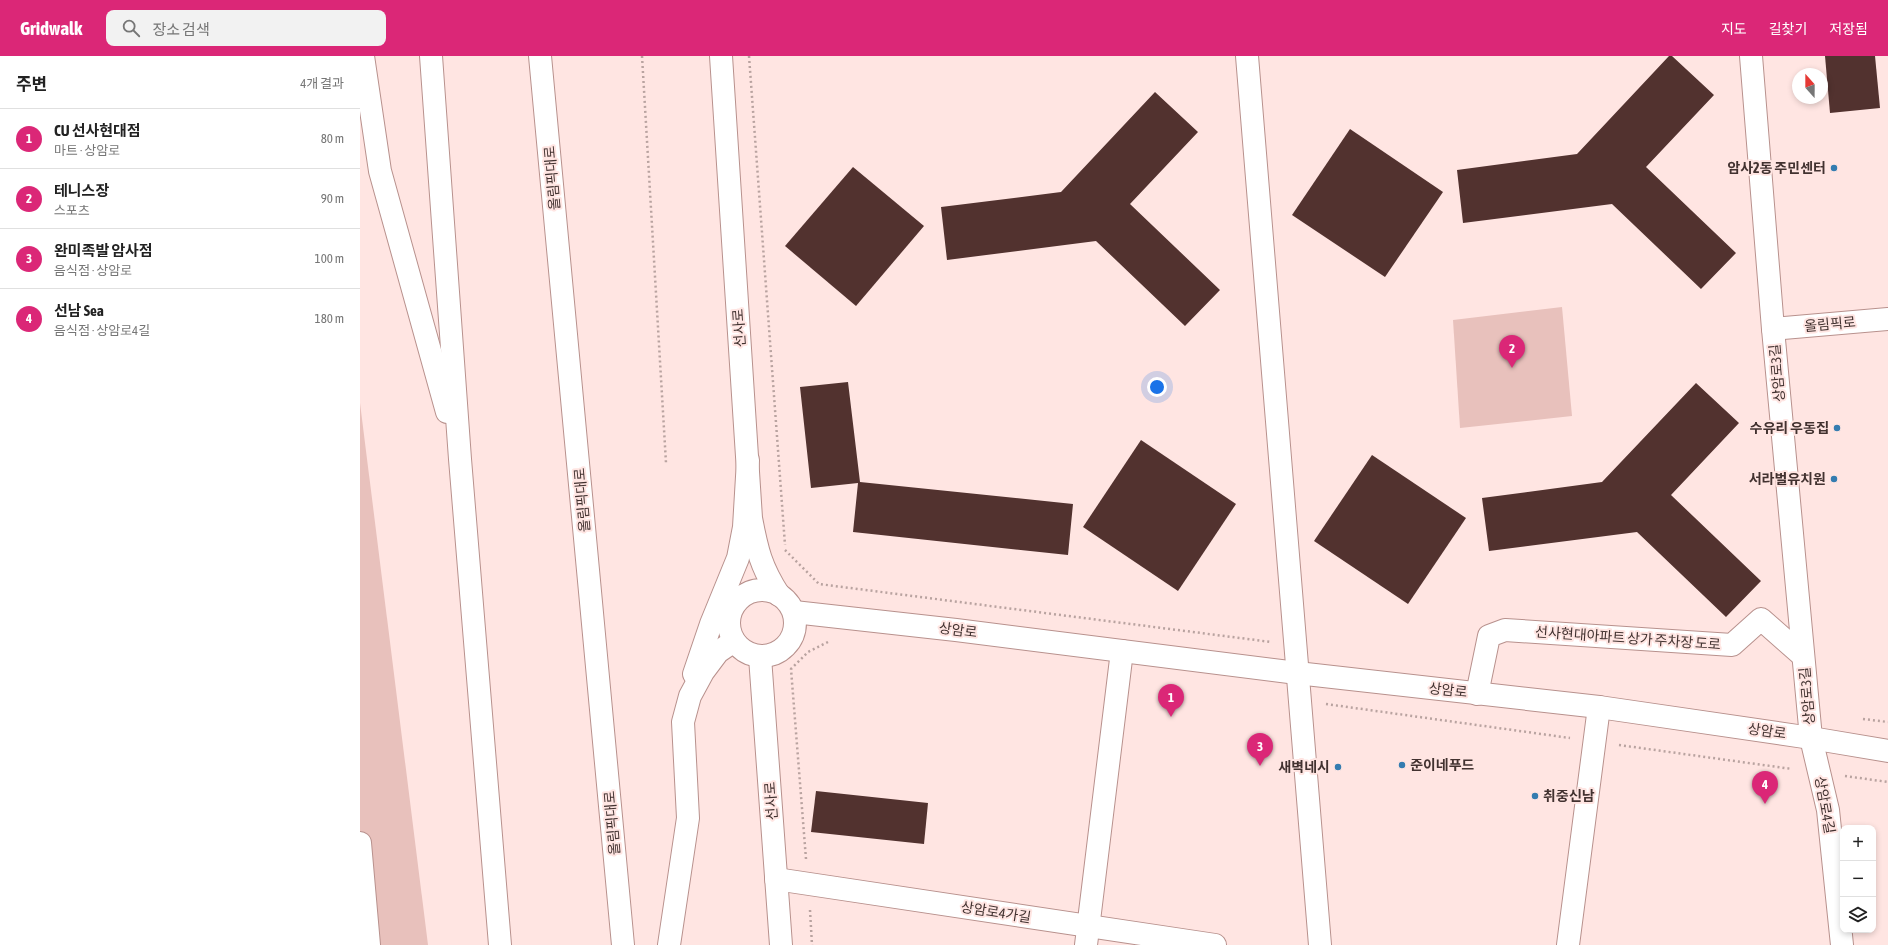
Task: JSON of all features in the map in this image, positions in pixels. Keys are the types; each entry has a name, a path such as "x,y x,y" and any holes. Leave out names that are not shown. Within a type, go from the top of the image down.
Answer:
{"main road":[{"path":"362,56 380,171 460,459"},
{"path":"431,56 460,459 500,945"},
{"name":"올림픽대로","path":"540,56 623,945"},
{"name":"선사로","path":"721,56 751,518 757,548 767,576 780,595"},
{"path":"1247,56 1320,945"},
{"name":"상암로3길","path":"1751,56 1772,330 1811,738"},
{"name":"올림픽로","path":"1772,330 1888,319"},
{"path":"668,945 688,818 683,722 690,687 711,624 738,558 744,527 748,460"},
{"path":"757,590 769,590 780,595 788,602 794,612 796,623 794,634 789,643 781,651 771,655 760,656 750,654 740,649 729,631 728,620 731,610 737,600 747,593 757,590"},
{"name":"상암로","path":"794,612 956,630 1297,673 1599,707 1811,738 1888,751"},
{"name":"선사현대아파트 상가 주차장 도로","path":"1477,694 1489,636 1505,630 1732,646 1761,619 1803,656"},
{"path":"683,722 690,696 703,672 718,652 734,641"},
{"path":"1087,935 1122,651"},
{"name":"선사로","path":"760,656 781,945"},
{"path":"1568,945 1599,707"},
{"name":"상암로4길","path":"1811,738 1828,810 1842,945"},
{"path":"360,843 369,945"},
{"name":"상암로4가길","path":"776,879 1087,935 1215,945"}],"path":[{"path":"642,56 666,463"},
{"path":"749,56 785,549"},
{"path":"812,945 791,669 808,652 833,639"},
{"path":"1299,700 1888,782"}],"shaded area":[{"path":"1562,307 1572,416 1460,428 1453,320"},
{"path":"360,403 428,945 360,945"}],"building":[{"path":"1669,56 1672,56 1714,95 1646,167 1736,253 1701,289 1612,204 1463,223 1457,170 1577,154"},
{"path":"1825,56 1875,56 1880,108 1830,113 1828,68 1826,68"},
{"path":"1155,92 1198,132 1130,204 1220,290 1185,326 1096,241 947,260 941,207 1061,192"},
{"path":"1350,129 1443,192 1385,277 1292,215"},
{"path":"853,167 924,226 856,306 785,246"},
{"path":"848,382 860,482 1073,504 1068,555 853,532 858,483 811,488 800,387"},
{"path":"1696,383 1739,423 1671,495 1761,581 1726,617 1637,532 1489,551 1482,498 1602,482"},
{"path":"1141,440 1236,504 1178,591 1083,527"},
{"path":"1372,455 1466,518 1408,604 1314,541"},
{"path":"816,791 928,803 924,844 811,832"}],"place":[{"name":"암사2동 주민센터","path":"1834,168"},
{"name":"테니스장","path":"1512,368"},
{"name":"수유리 우동집","path":"1837,428"},
{"name":"서라벌유치원","path":"1834,479"},
{"name":"CU 선사현대점","path":"1171,717"},
{"name":"준이네푸드","path":"1402,765"},
{"name":"완미족발 암사점","path":"1260,766"},
{"name":"새벽네시","path":"1338,767"},
{"name":"취중신남","path":"1535,796"},
{"name":"선남 Sea","path":"1765,804"}]}
